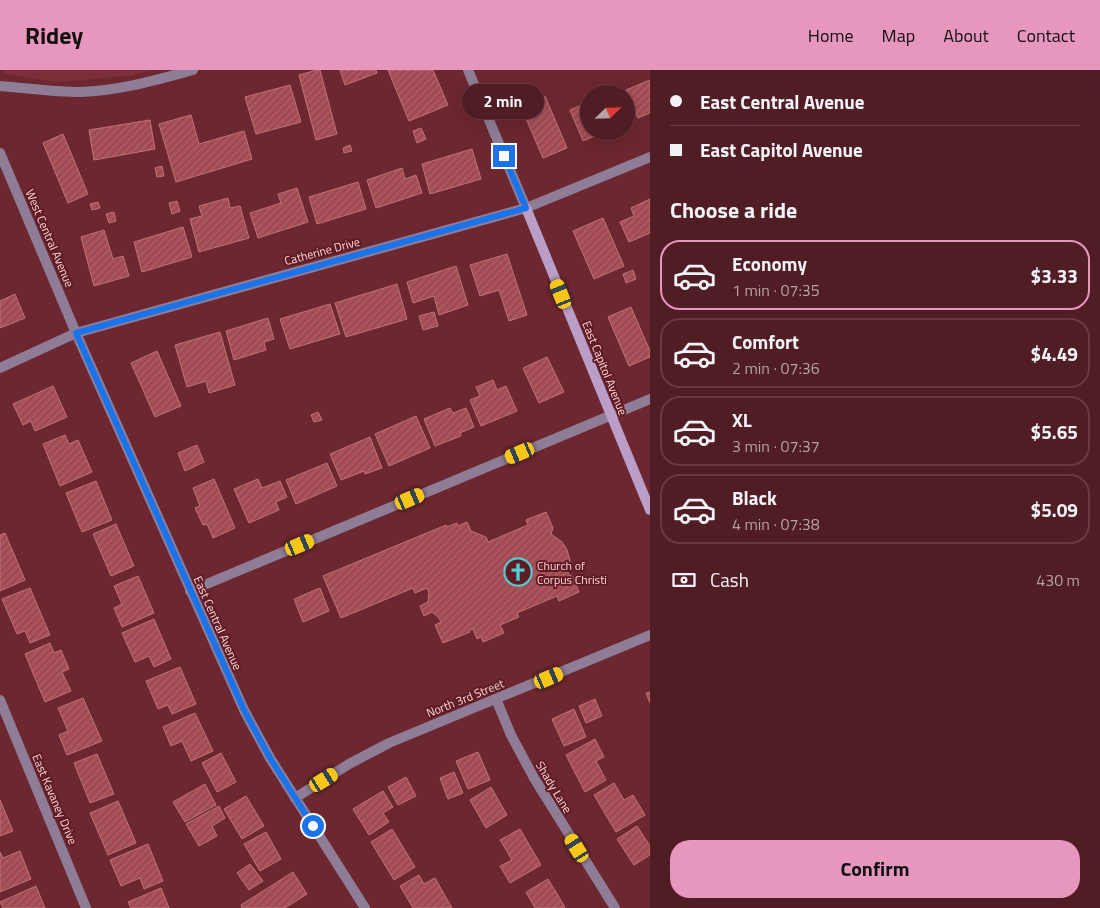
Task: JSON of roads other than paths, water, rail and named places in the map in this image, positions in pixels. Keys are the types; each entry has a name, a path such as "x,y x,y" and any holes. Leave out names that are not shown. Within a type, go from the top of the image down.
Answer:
{"street":[{"path":"0,86 60,91 98,91 134,85 193,70"},
{"name":"East Capitol Avenue","path":"468,70 650,510"},
{"name":"West Central Avenue","path":"0,153 76,333"},
{"name":"Catherine Drive","path":"0,368 76,333 526,208 650,157"},
{"name":"East Central Avenue","path":"76,333 252,728 360,906"},
{"path":"190,591 650,399"},
{"name":"North 3rd Street","path":"295,798 368,753 650,635"},
{"name":"Shady Lane","path":"496,699 515,742 534,778 615,908"},
{"name":"East Kavaney Drive","path":"0,700 86,908"}],"place":[{"name":"Church of Corpus Christi","path":"518,572"}]}
